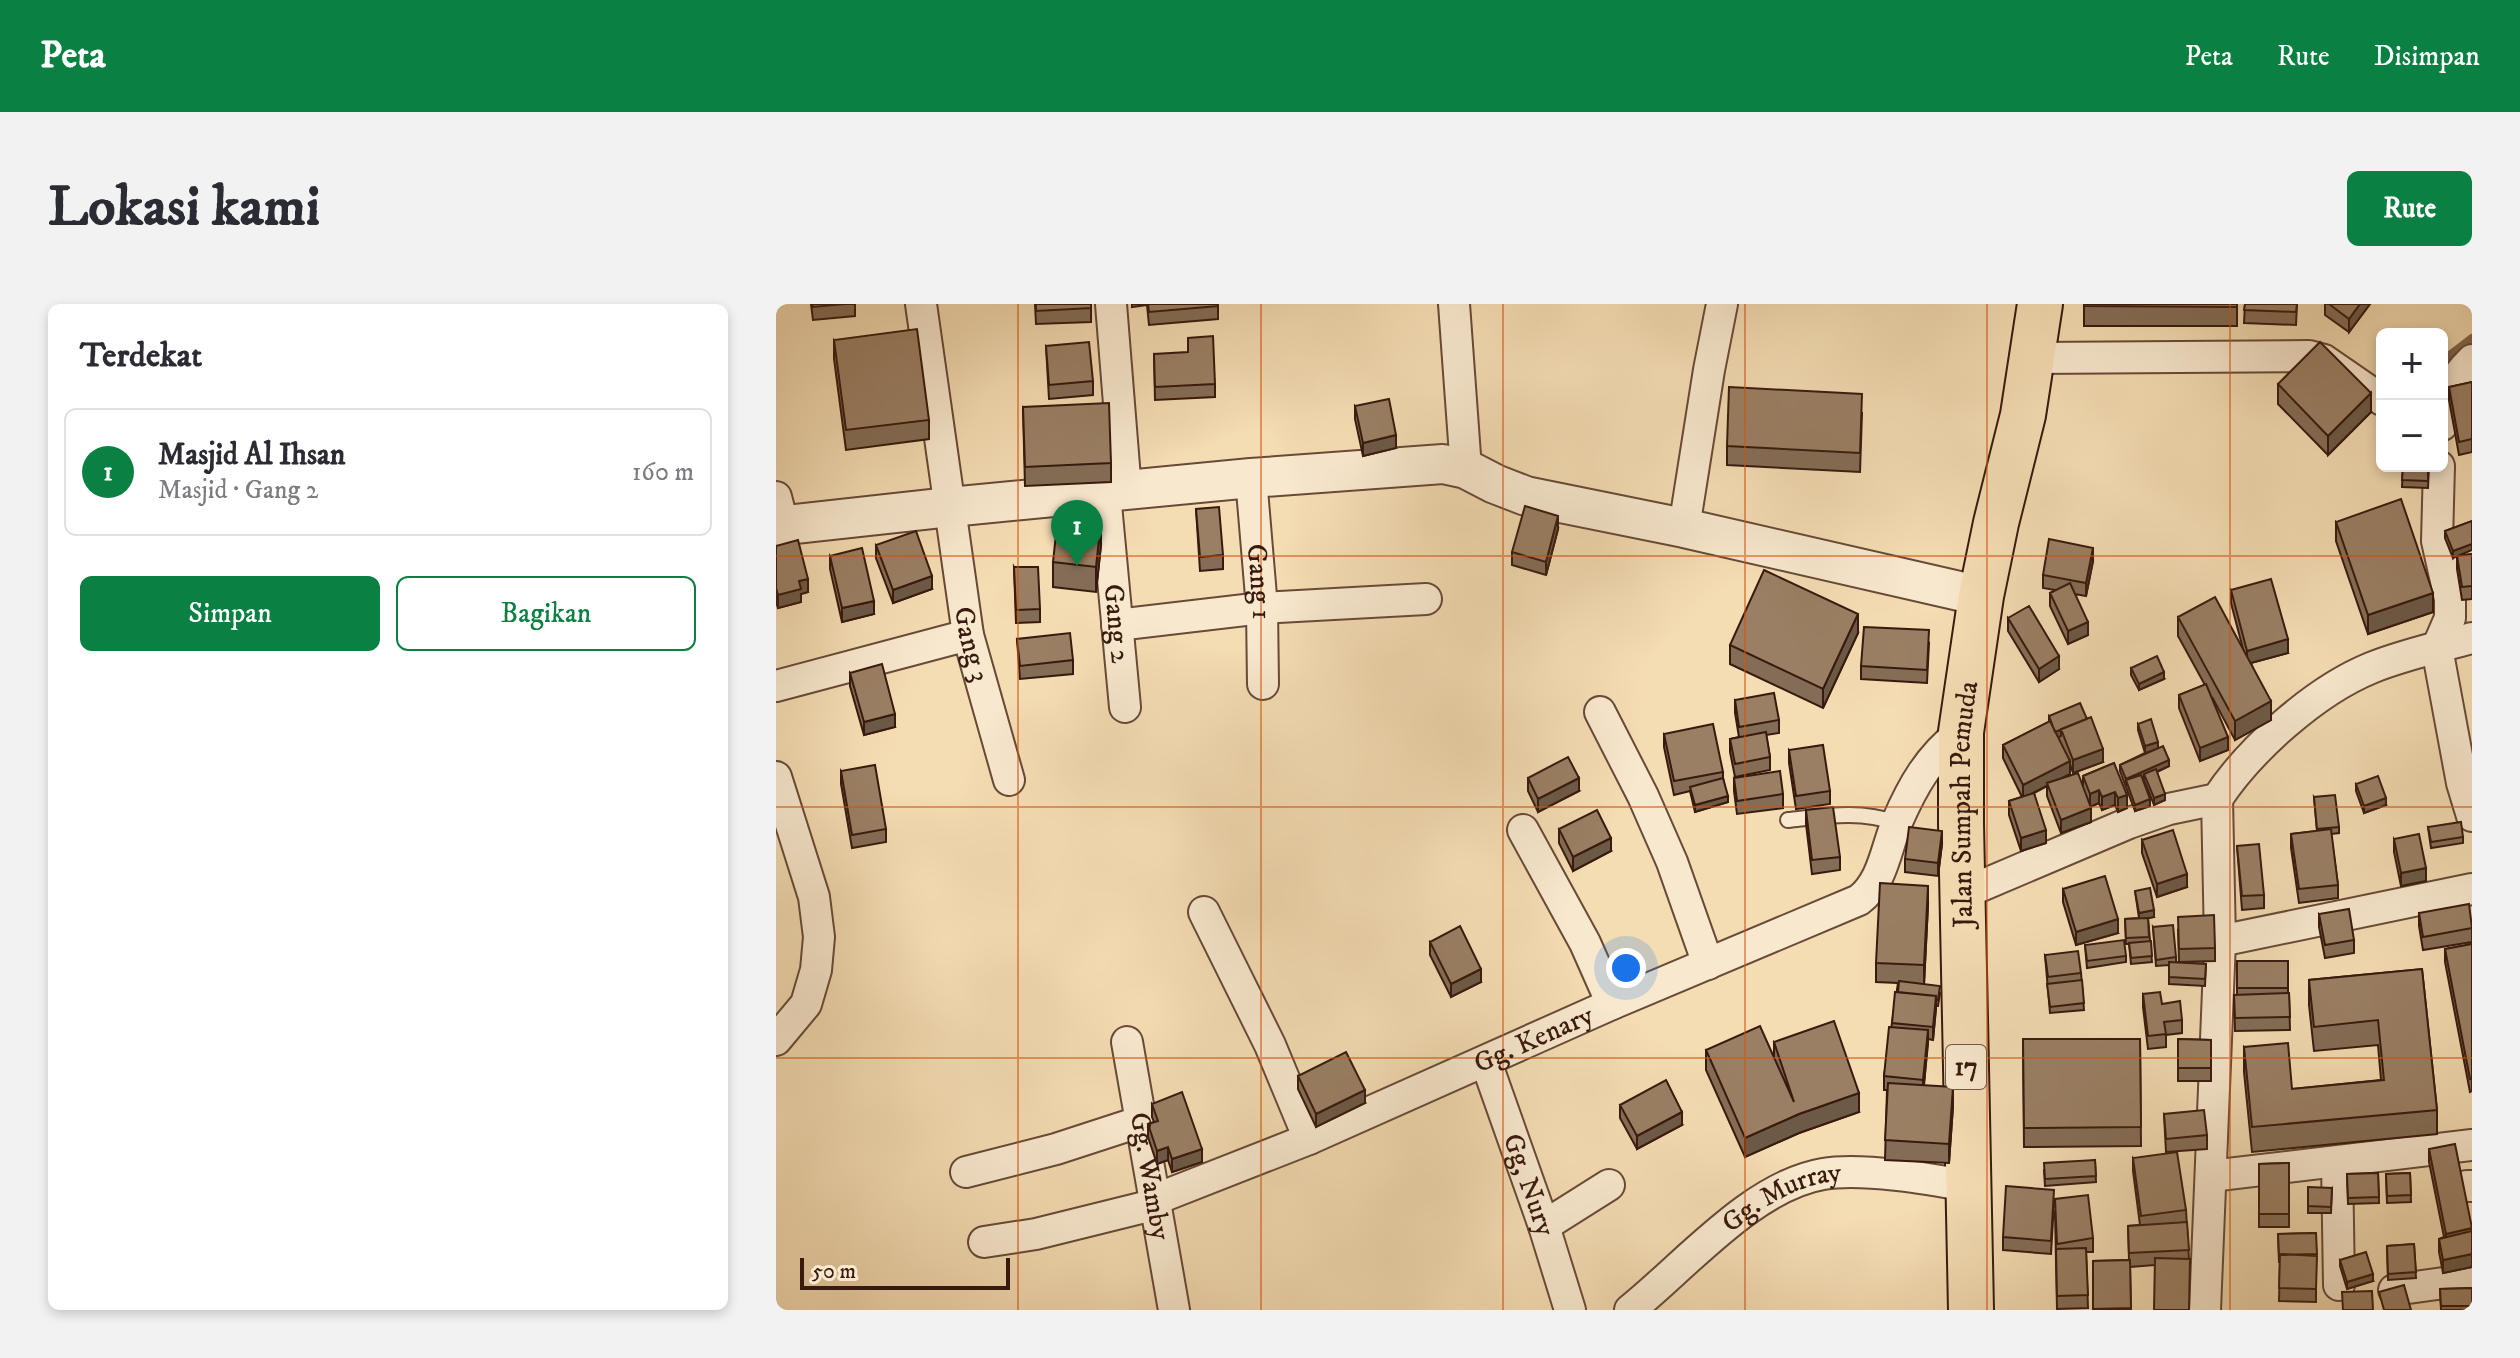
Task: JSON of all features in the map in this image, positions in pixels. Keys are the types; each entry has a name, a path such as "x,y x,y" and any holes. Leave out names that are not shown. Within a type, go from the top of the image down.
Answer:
{"highway":[{"name":"Jalan Sumpah Pemuda","path":"1971,1310 1961,748 1981,596 2023,415 2040,304"}],"street":[{"name":"Gang 3","path":"921,304 968,635 1009,780"},
{"name":"Gang 2","path":"1111,304 1117,625 1125,707"},
{"path":"1454,304 1466,469"},
{"path":"1684,528 1722,304"},
{"path":"2034,358 2309,356 2324,360 2376,395"},
{"path":"2447,400 2458,373 2472,360"},
{"path":"778,516 950,507 1251,478 1443,464 1466,469 1526,496 1684,528 1981,596"},
{"path":"2439,472 2437,541 2450,599 2450,618 2437,648 2462,783 2472,816"},
{"name":"Gang 1","path":"1251,478 1262,608 1263,684"},
{"path":"1117,625 1262,608 1426,599"},
{"path":"776,686 968,635"},
{"path":"2205,1310 2220,941 2217,799 2276,733 2322,695 2370,668 2472,638"},
{"path":"1600,712 1643,796 1672,862 1708,964"},
{"name":"Gg. Kenary","path":"984,1242 1036,1234 1156,1202 1309,1139 1612,1004 1859,900 1873,886 1906,803 1939,749 1961,748"},
{"path":"776,777 814,897 819,937 816,970 806,1004 776,1040"},
{"path":"1962,894 2129,823 2169,809 2217,799"},
{"path":"1523,830 1585,943 1612,1004"},
{"path":"2220,941 2472,889"},
{"path":"1204,912 1270,1045 1309,1139"},
{"name":"Gg. Wamby","path":"1127,1042 1174,1310"},
{"name":"Gg, Nury","path":"1486,1062 1570,1310"},
{"path":"966,1172 1056,1149 1142,1121"},
{"path":"2211,1176 2472,1145"},
{"path":"2337,1162 2339,1285"},
{"name":"Gg. Murray","path":"1630,1310 1750,1207 1808,1177 1825,1173 1861,1173 1969,1186"},
{"path":"1544,1226 1609,1185"},
{"path":"2394,1290 2472,1279"}],"lane":[{"path":"1788,820 1845,814 1881,818 1906,803"}],"building":[{"path":"813,304 845,304 813,307"},
{"path":"1036,304 1091,304 1091,308 1036,311"},
{"path":"1148,304 1218,304 1218,306 1149,312"},
{"path":"2237,304 2237,307 2084,306"},
{"path":"2245,304 2297,304 2296,312 2244,310"},
{"path":"2329,304 2360,304 2349,319"},
{"path":"917,329 929,420 846,430 834,340"},
{"path":"1213,336 1215,384 1155,387 1154,354 1188,352 1188,338"},
{"path":"1089,342 1093,381 1049,385 1046,346"},
{"path":"2320,342 2371,393 2328,436 2278,384"},
{"path":"2472,382 2472,439 2459,442 2449,387"},
{"path":"1729,387 1862,394 1860,453 1727,446"},
{"path":"1389,399 1396,435 1363,443 1355,406"},
{"path":"1109,403 1111,463 1025,467 1023,407"},
{"path":"2403,472 2428,472 2428,481 2402,480"},
{"path":"2401,499 2433,593 2368,615 2336,522"},
{"path":"1525,506 1558,516 1546,562 1512,552"},
{"path":"1219,507 1223,555 1200,557 1196,509"},
{"path":"1058,516 1101,520 1096,567 1053,562"},
{"path":"2472,521 2472,544 2453,551 2445,531"},
{"path":"916,531 932,576 893,590 876,545"},
{"path":"2049,539 2093,548 2086,583 2043,575"},
{"path":"798,540 808,579 799,581 801,589 778,595 776,546"},
{"path":"862,548 874,601 842,608 830,556"},
{"path":"2472,554 2472,586 2462,587 2457,556"},
{"path":"1014,567 1038,567 1040,609 1016,610"},
{"path":"1764,570 1858,614 1823,689 1730,645"},
{"path":"2271,579 2288,639 2247,651 2231,590"},
{"path":"2070,583 2088,622 2068,631 2050,593"},
{"path":"2215,597 2271,701 2235,721 2178,617"},
{"path":"2029,606 2059,656 2039,669 2008,618"},
{"path":"1864,627 1929,630 1927,670 1861,666"},
{"path":"1070,633 1073,660 1020,666 1017,639"},
{"path":"2157,656 2164,672 2139,684 2131,668"},
{"path":"882,664 895,714 864,722 850,673"},
{"path":"2206,684 2228,737 2200,748 2179,695"},
{"path":"1774,693 1779,720 1739,727 1735,700"},
{"path":"2080,703 2087,719 2055,732 2049,716"},
{"path":"2091,717 2103,749 2073,760 2061,729"},
{"path":"2151,719 2158,742 2145,746 2138,724"},
{"path":"2050,721 2070,761 2023,785 2003,745"},
{"path":"1713,724 1723,772 1674,781 1664,734"},
{"path":"1766,732 1770,757 1735,764 1730,739"},
{"path":"1823,745 1830,791 1796,796 1789,750"},
{"path":"2163,746 2169,760 2126,779 2120,765"},
{"path":"1568,757 1579,778 1538,799 1528,778"},
{"path":"2114,763 2127,795 2118,798 2115,792 2102,797 2099,790 2090,794 2083,776"},
{"path":"875,765 886,829 852,835 841,771"},
{"path":"2156,769 2165,794 2154,798 2144,774"},
{"path":"1780,771 1783,794 1737,801 1734,778"},
{"path":"2078,773 2091,808 2061,820 2047,783"},
{"path":"2141,775 2150,799 2135,805 2126,780"},
{"path":"2378,776 2386,798 2364,806 2356,784"},
{"path":"1723,778 1728,796 1695,805 1690,787"},
{"path":"2034,793 2046,830 2021,838 2009,801"},
{"path":"2335,795 2339,827 2317,829 2314,797"},
{"path":"1833,807 1840,857 1812,860 1806,810"},
{"path":"1597,810 1611,838 1573,857 1559,829"},
{"path":"2461,822 2463,837 2431,842 2428,827"},
{"path":"1909,827 1942,831 1938,863 1905,859"},
{"path":"2331,829 2338,885 2299,889 2291,834"},
{"path":"2173,830 2187,874 2157,884 2142,840"},
{"path":"2419,834 2426,868 2401,873 2394,839"},
{"path":"2259,844 2264,895 2242,896 2237,846"},
{"path":"2105,876 2118,919 2076,932 2063,889"},
{"path":"1880,883 1928,886 1924,965 1876,963"},
{"path":"2150,888 2154,910 2139,913 2135,891"},
{"path":"2469,904 2472,928 2423,937 2419,913"},
{"path":"2349,909 2354,940 2325,945 2319,914"},
{"path":"2214,915 2215,948 2179,949 2178,917"},
{"path":"2148,918 2149,937 2126,938 2125,919"},
{"path":"2173,925 2176,957 2156,960 2153,927"},
{"path":"1460,926 1481,969 1451,984 1430,942"},
{"path":"2124,940 2126,956 2087,961 2085,945"},
{"path":"2151,941 2152,956 2131,958 2129,943"},
{"path":"2472,944 2472,1078 2470,1079 2445,949"},
{"path":"2078,951 2081,973 2048,977 2045,955"},
{"path":"2237,961 2288,961 2288,988 2237,988"},
{"path":"2169,962 2206,964 2205,979 2169,977"},
{"path":"2422,969 2437,1110 2252,1127 2244,1047 2288,1043 2292,1089 2384,1080 2378,1020 2314,1027 2309,980"},
{"path":"2082,980 2084,1003 2050,1007 2047,984"},
{"path":"1899,981 1940,986 1938,1000 1936,996 1898,992"},
{"path":"1895,992 1936,996 1933,1027 1892,1023"},
{"path":"2160,992 2162,1004 2180,1001 2182,1020 2164,1022 2166,1034 2148,1036 2143,994"},
{"path":"2289,993 2290,1017 2235,1018 2234,995"},
{"path":"1834,1021 1859,1093 1799,1114 1745,1138 1706,1050 1760,1026 1794,1102 1774,1042"},
{"path":"1889,1027 1928,1030 1923,1080 1884,1076"},
{"path":"2023,1039 2140,1039 2141,1127 2024,1128"},
{"path":"2178,1039 2211,1040 2211,1068 2178,1068"},
{"path":"1346,1052 1365,1090 1316,1114 1298,1076"},
{"path":"1666,1080 1682,1112 1637,1136 1620,1105"},
{"path":"1888,1083 1953,1087 1949,1144 1885,1140"},
{"path":"1182,1092 1202,1149 1172,1159 1168,1147 1157,1151 1148,1124 1158,1121 1152,1104"},
{"path":"2204,1110 2207,1135 2166,1139 2164,1114"},
{"path":"2455,1144 2472,1228 2446,1234 2429,1149"},
{"path":"2177,1152 2186,1210 2141,1216 2133,1158"},
{"path":"2095,1160 2096,1176 2045,1179 2044,1163"},
{"path":"2289,1163 2289,1214 2259,1214 2259,1164"},
{"path":"2378,1173 2379,1197 2348,1198 2347,1174"},
{"path":"2410,1173 2411,1195 2387,1196 2386,1174"},
{"path":"2006,1186 2054,1190 2051,1241 2003,1237"},
{"path":"2308,1187 2332,1188 2331,1207 2308,1206"},
{"path":"2088,1195 2093,1238 2057,1244 2055,1199"},
{"path":"2187,1222 2189,1250 2129,1253 2128,1226"},
{"path":"2472,1231 2472,1254 2443,1260 2439,1239"},
{"path":"2316,1233 2317,1254 2279,1255 2278,1234"},
{"path":"2414,1244 2416,1272 2388,1274 2387,1246"},
{"path":"2086,1248 2088,1295 2057,1296 2056,1249"},
{"path":"2366,1252 2373,1274 2347,1282 2340,1260"},
{"path":"2280,1254 2317,1256 2316,1289 2279,1288"},
{"path":"2155,1258 2190,1259 2189,1310 2154,1310"},
{"path":"2130,1260 2131,1308 2093,1309 2093,1261"},
{"path":"2404,1285 2411,1310 2384,1310 2379,1292"},
{"path":"2472,1288 2472,1306 2441,1306 2440,1289"},
{"path":"2372,1291 2373,1310 2343,1310 2342,1292"}],"waterway":[{"path":"2448,356 2472,338"}],"place":[{"name":"Masjid Al Ihsan","path":"1077,566"}]}
